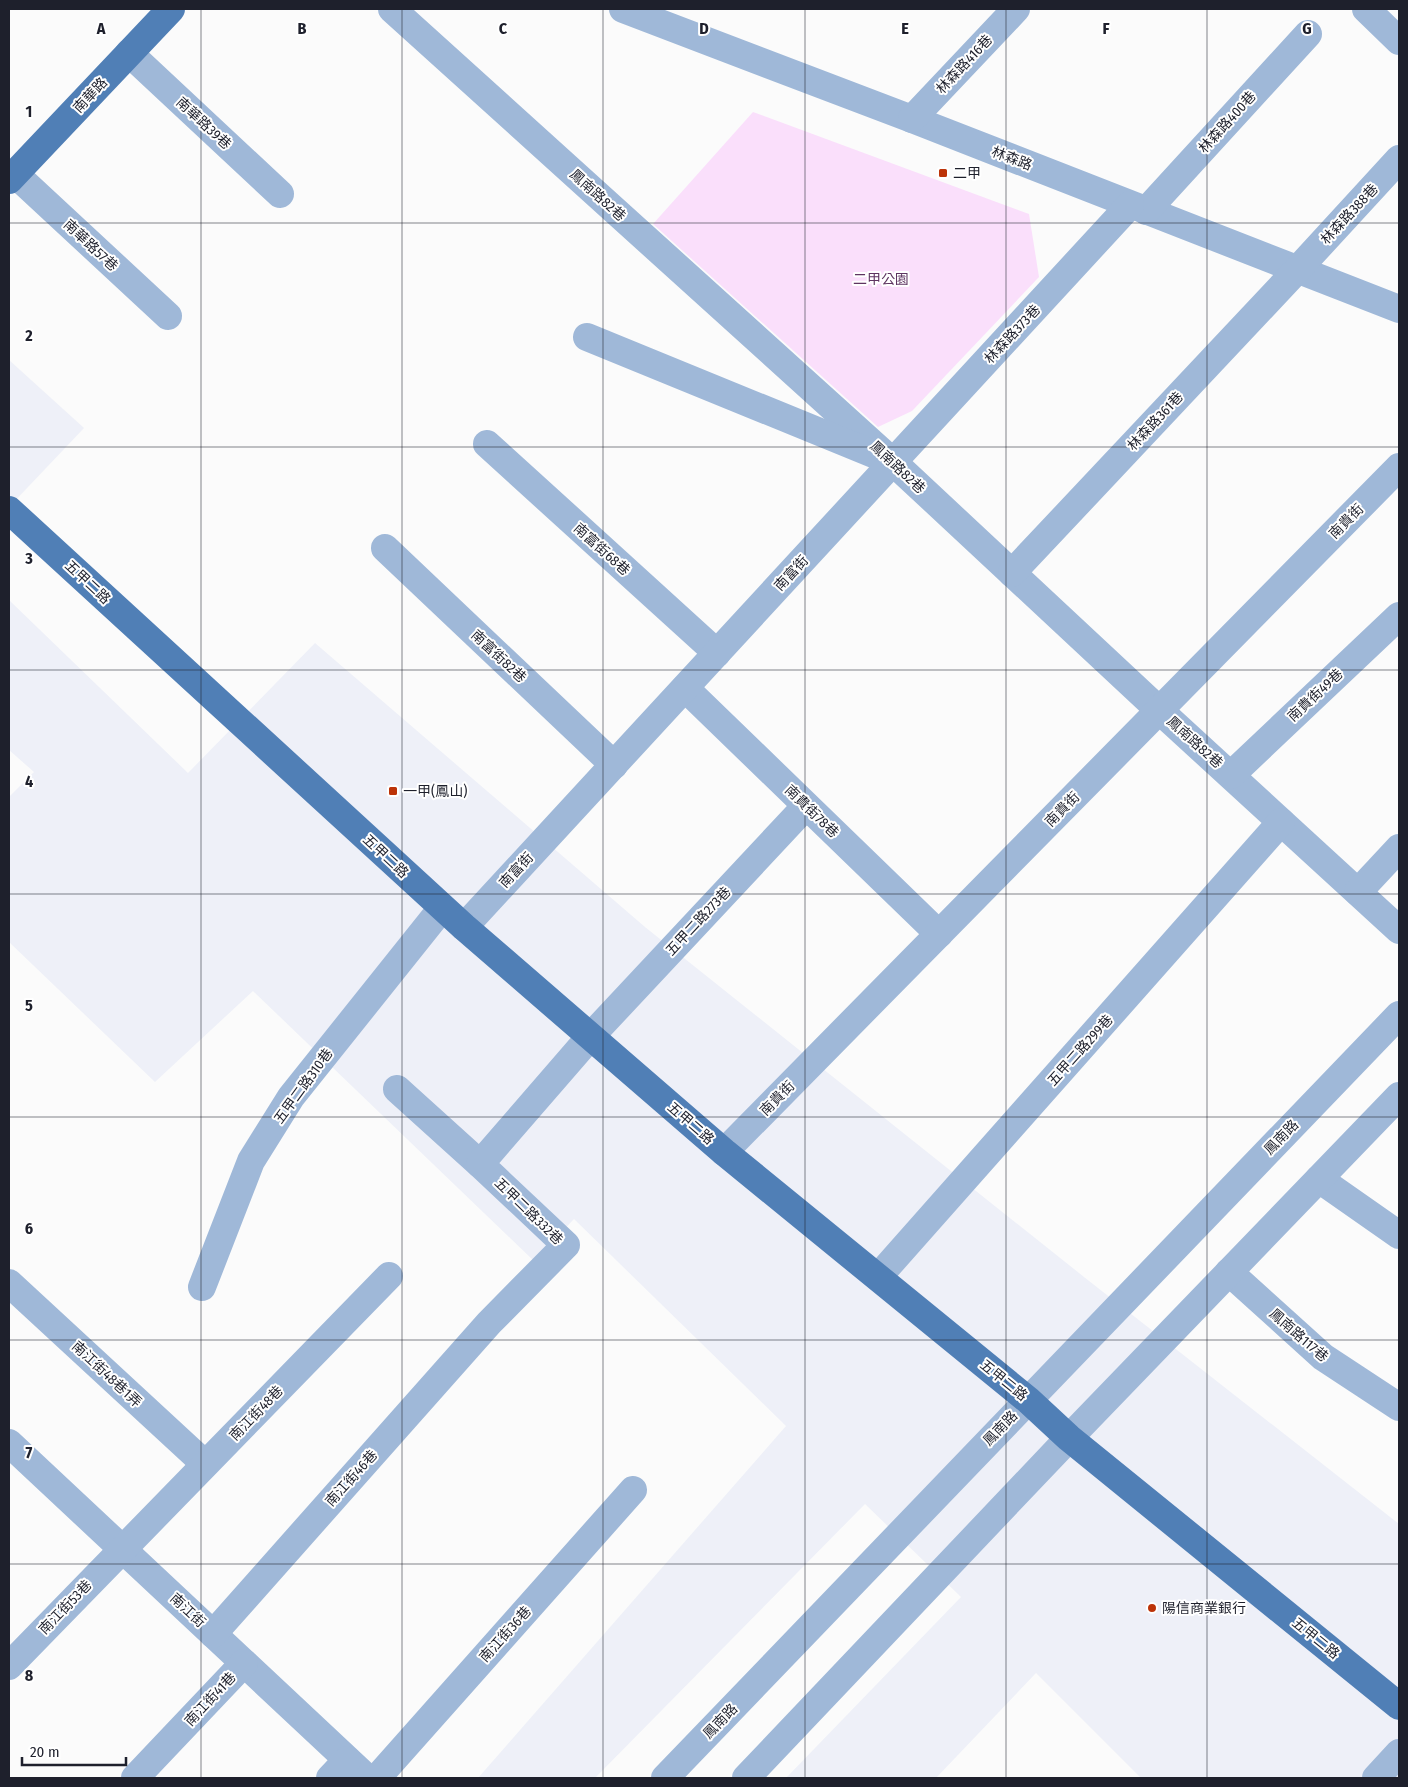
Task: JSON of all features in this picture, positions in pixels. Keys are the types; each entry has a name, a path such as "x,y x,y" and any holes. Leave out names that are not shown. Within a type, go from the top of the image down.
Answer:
{"main road":[{"name":"南華路","path":"12,177 171,9"},
{"name":"五甲二路","path":"9,510 442,908 590,1037 724,1152 1028,1400 1069,1438 1399,1706"}],"street":[{"name":"鳳南路82巷","path":"392,9 894,462 1159,710 1399,930"},
{"name":"林森路","path":"623,9 912,119 1399,309"},
{"name":"林森路416巷","path":"912,119 1016,9"},
{"path":"1366,9 1399,41"},
{"name":"林森路400巷","path":"1138,208 1308,34"},
{"name":"南華路39巷","path":"129,53 280,194"},
{"name":"林森路388巷","path":"1298,269 1399,159"},
{"name":"南華路57巷","path":"12,177 168,316"},
{"name":"林森路373巷","path":"894,462 1138,208"},
{"name":"林森路361巷","path":"1012,573 1298,269"},
{"path":"587,337 894,462"},
{"name":"南富街68巷","path":"487,444 717,653"},
{"name":"南富街","path":"464,927 894,462"},
{"name":"南貴街","path":"724,1152 1399,467"},
{"name":"南富街82巷","path":"385,548 614,765"},
{"name":"南貴街49巷","path":"1231,775 1399,616"},
{"name":"南貴街78巷","path":"685,688 939,934"},
{"name":"五甲二路273巷","path":"590,1037 806,806"},
{"name":"五甲二路299巷","path":"878,1277 1281,822"},
{"path":"1358,892 1399,848"},
{"name":"五甲二路310巷","path":"202,1287 251,1161 291,1097 442,908"},
{"name":"鳳南路","path":"665,1778 1399,1015"},
{"path":"480,1164 590,1037"},
{"name":"五甲二路332巷","path":"397,1089 566,1245 489,1323"},
{"path":"746,1778 1069,1438 1399,1096"},
{"path":"1319,1179 1399,1235"},
{"name":"鳳南路117巷","path":"1229,1272 1323,1357 1399,1407"},
{"name":"南江街48巷","path":"122,1549 389,1276"},
{"name":"南江街48巷1弄","path":"9,1283 205,1464"},
{"name":"南江街46巷","path":"213,1634 489,1323"},
{"name":"南江街","path":"9,1443 244,1663 339,1769 367,1778"},
{"name":"南江街36巷","path":"377,1778 633,1490"},
{"name":"南江街53巷","path":"9,1666 122,1549"},
{"name":"南江街41巷","path":"136,1778 244,1663"},
{"path":"1376,1778 1399,1754"}],"shaded area":[{"path":"9,360 84,428 9,507"},
{"path":"9,600 188,773 315,643 645,927 1084,1277 1399,1524 1399,1778 1141,1778 1036,1673 936,1778 786,1778 961,1597 865,1504 595,1778 478,1778 786,1426 574,1219 534,1261 253,991 155,1082 9,942 9,797 34,772 9,750"}],"green space":[{"name":"二甲公園","path":"753,112 1029,214 1039,277 912,411 878,427 653,224"}],"place":[{"name":"二甲","path":"943,173"},
{"name":"一甲(鳳山)","path":"393,791"},
{"name":"陽信商業銀行","path":"1152,1608"}]}
